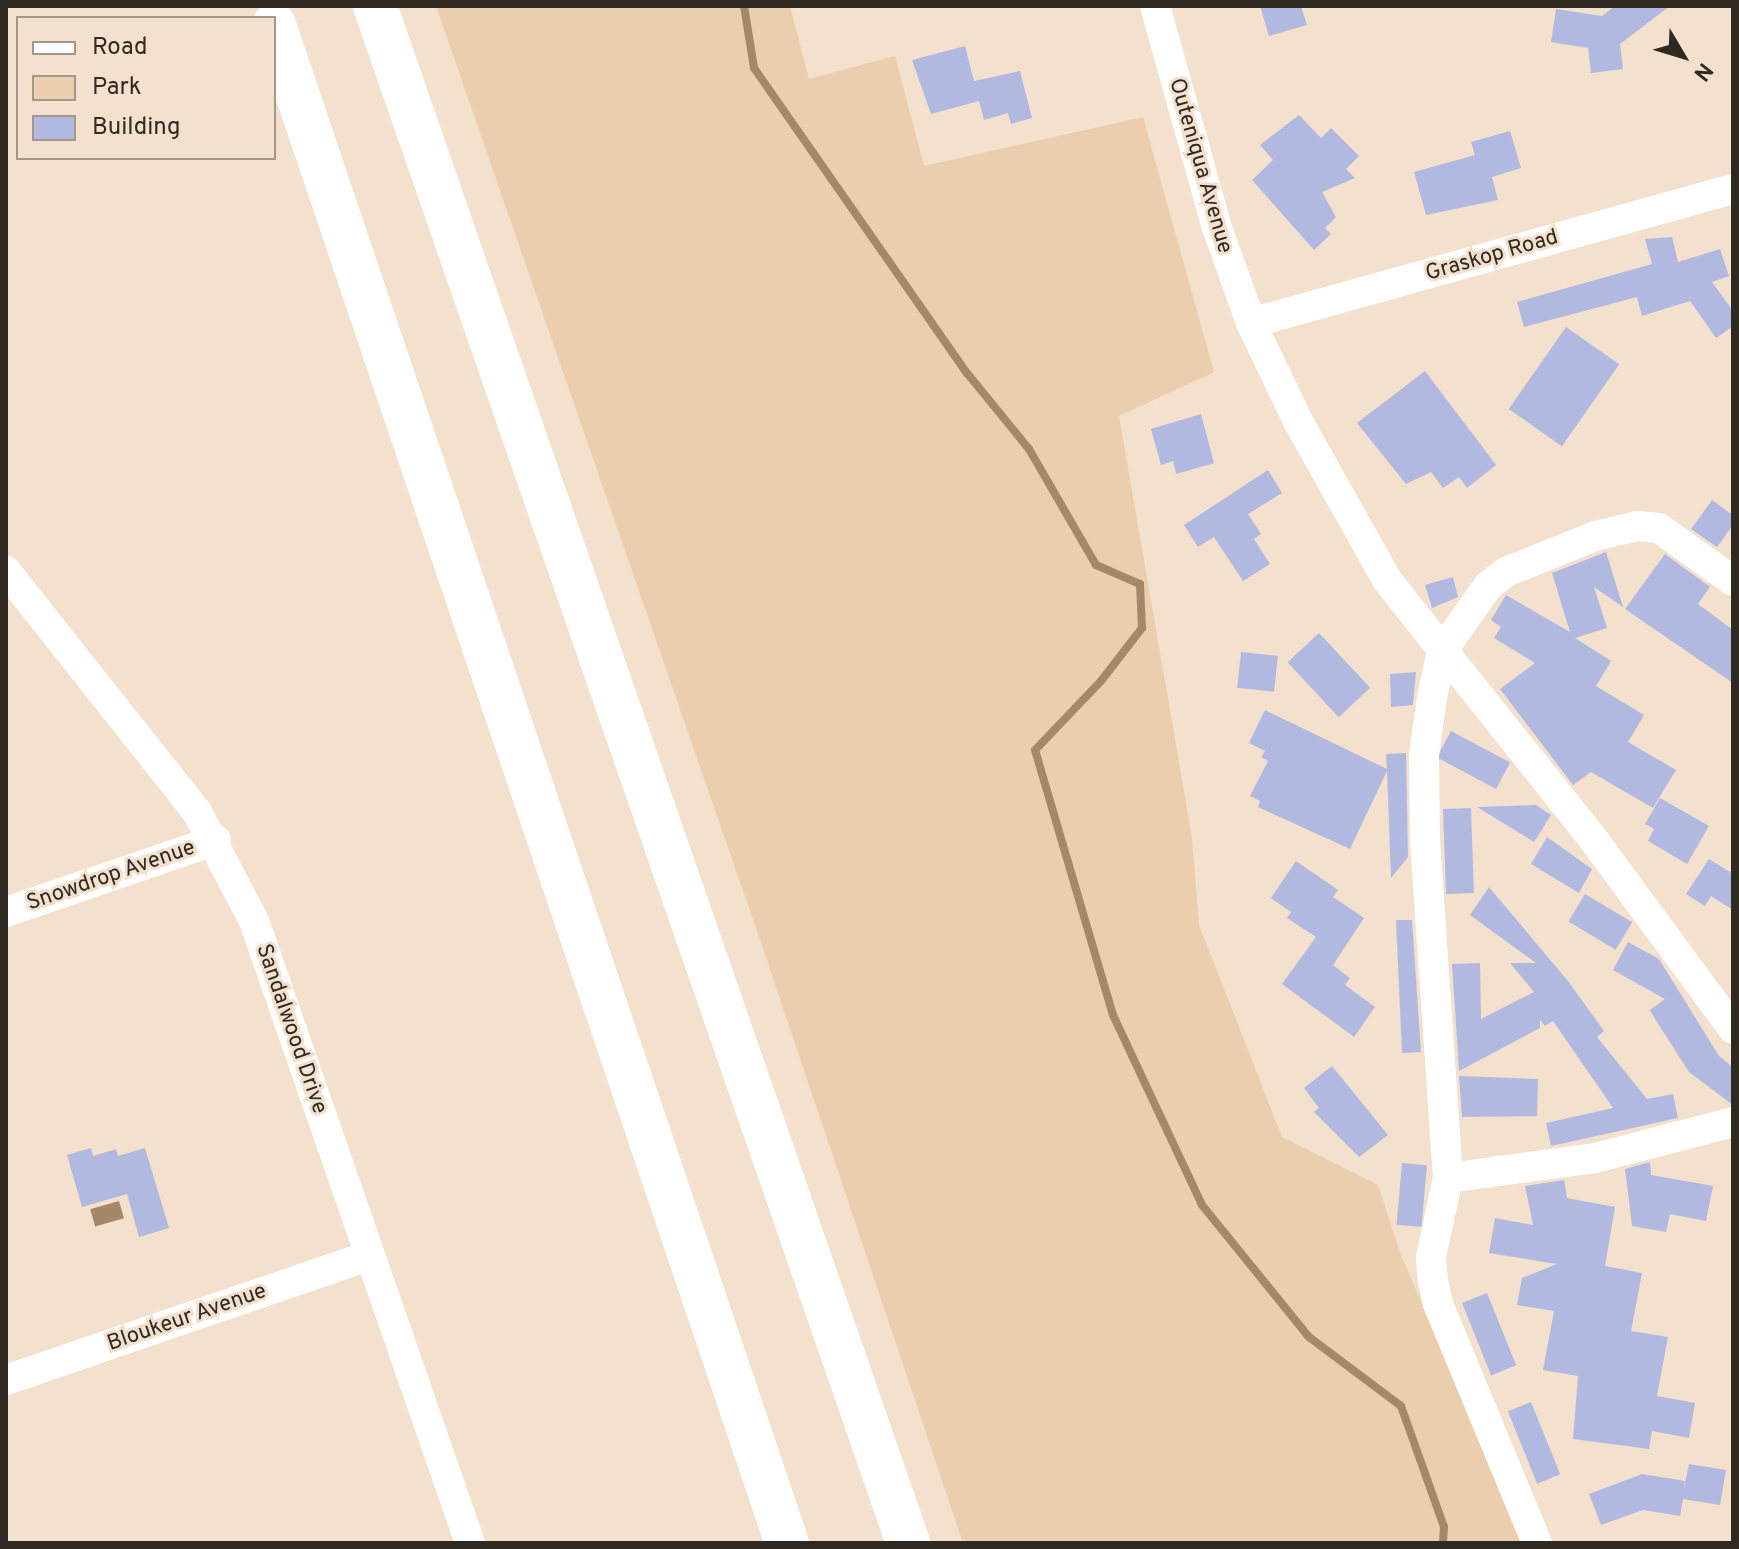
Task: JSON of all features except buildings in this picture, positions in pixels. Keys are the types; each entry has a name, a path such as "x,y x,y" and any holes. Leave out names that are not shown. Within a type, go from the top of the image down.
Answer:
{"highway":[{"path":"375,6 908,1543"},
{"path":"276,31 787,1543"}],"street":[{"name":"Outeniqua Avenue","path":"1155,6 1216,225 1251,323 1299,423 1387,580 1596,843 1733,1029"},
{"name":"Graskop Road","path":"1251,323 1733,189"},
{"path":"1537,1543 1438,1304 1431,1257 1448,1178 1425,825 1424,755 1442,651 1495,579 1625,528 1659,528 1733,581"},
{"name":"Sandalwood Drive","path":"6,571 216,840 254,921 470,1543"},
{"name":"Snowdrop Avenue","path":"6,912 216,840"},
{"path":"1448,1178 1595,1158 1733,1122"},
{"name":"Bloukeur Avenue","path":"6,1380 369,1256"}],"green space":[{"path":"436,6 790,6 809,79 895,56 924,166 1143,117 1214,372 1119,416 1192,837 1199,925 1282,1137 1378,1185 1401,1255 1525,1543 963,1543 767,960"}],"shaded area":[{"path":"119,1201 124,1218 95,1227 90,1209"}],"waterway":[{"path":"744,6 754,68 967,373 1029,449 1096,565 1140,584 1142,628 1101,681 1035,750 1113,1015 1202,1205 1309,1337 1401,1406 1444,1527 1443,1543"}]}
